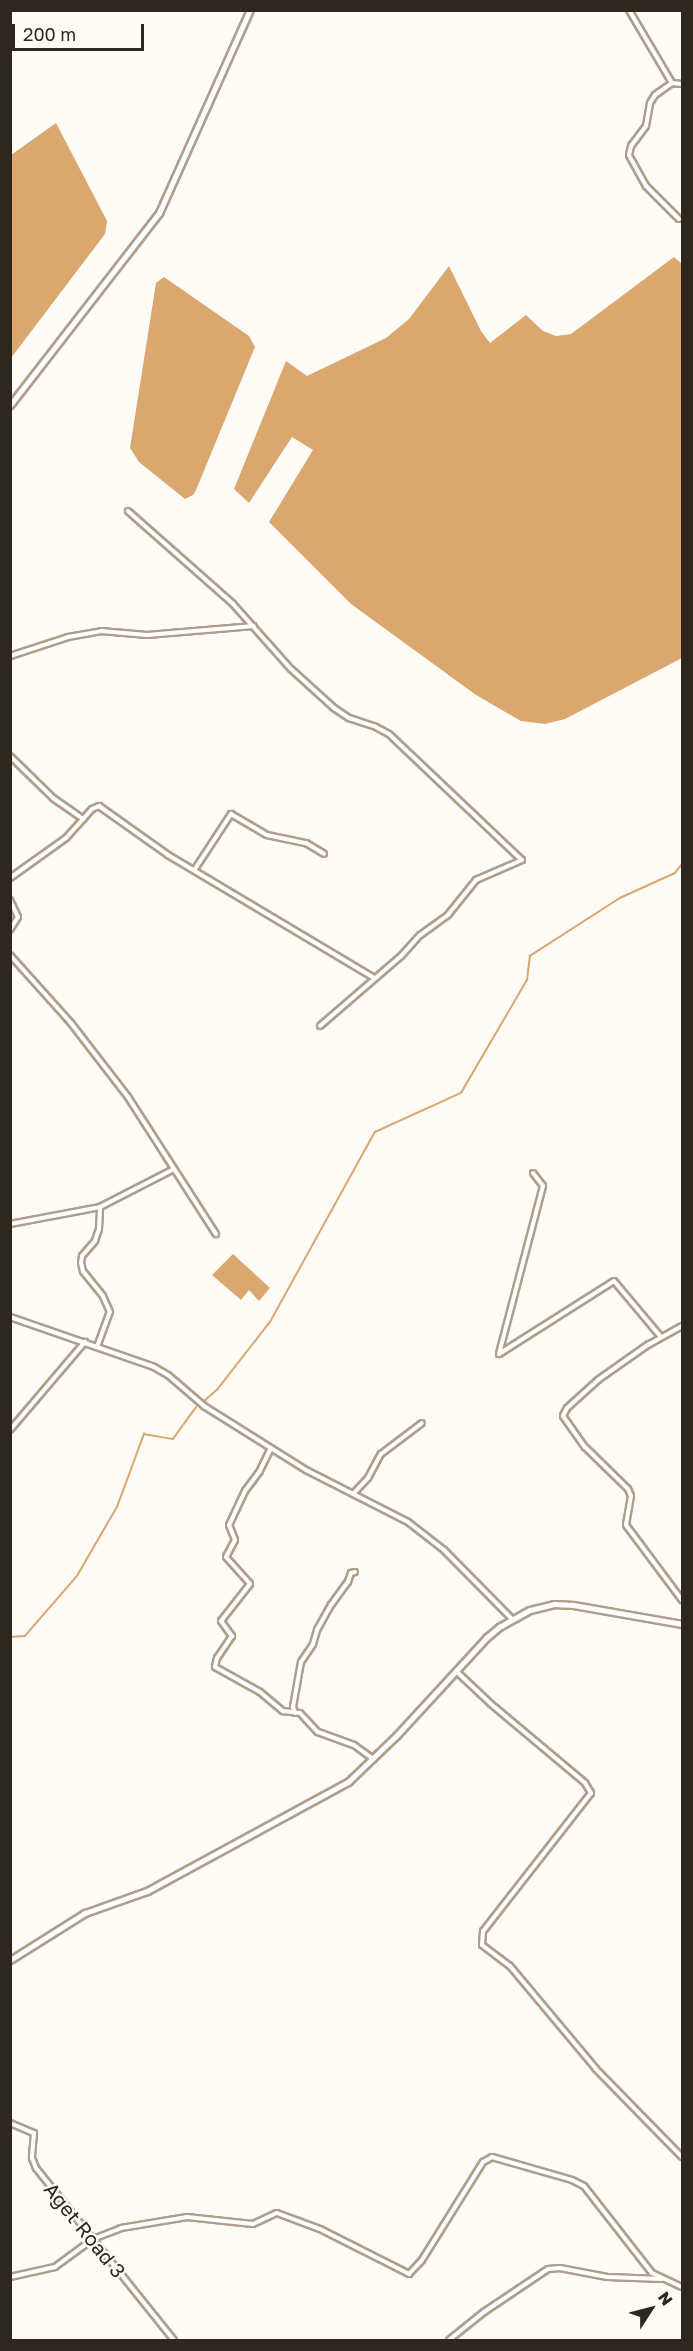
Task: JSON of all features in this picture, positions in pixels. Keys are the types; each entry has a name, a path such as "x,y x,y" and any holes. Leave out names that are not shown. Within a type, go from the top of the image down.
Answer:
{"street":[{"path":"10,405 159,213 250,10"},
{"path":"629,10 672,83"},
{"path":"679,219 646,186 629,155 631,146 646,126 650,103 655,95 672,83 682,84"},
{"path":"128,511 254,626 291,669 334,708 349,718 374,726 389,734 522,860 476,880 448,915 420,935 401,956 320,1026"},
{"path":"10,656 68,637 101,631 147,635 254,626"},
{"path":"10,756 53,798 83,819"},
{"path":"10,878 66,838 83,819 99,806 148,843 374,978"},
{"path":"195,869 231,814 267,836 306,843 324,854"},
{"path":"10,900 18,917 10,930"},
{"path":"10,955 97,1056 128,1097 172,1170 216,1234"},
{"path":"10,1224 100,1207 172,1170"},
{"path":"533,1173 543,1186 499,1354 614,1281 661,1337"},
{"path":"97,1347 110,1312 103,1296 87,1278 81,1263 82,1256 95,1241 99,1229 100,1207"},
{"path":"10,1317 85,1342 168,1375 204,1406 306,1470 408,1522 429,1538 512,1619"},
{"path":"682,1326 661,1337 598,1380 567,1408 563,1416 585,1447 628,1489 631,1496 626,1525 682,1600"},
{"path":"10,1430 85,1342"},
{"path":"353,1494 368,1478 381,1454 422,1423"},
{"path":"271,1448 260,1472 245,1491 229,1525 235,1540 226,1557 250,1584 221,1621 232,1636 217,1658 215,1667 260,1692 283,1710 300,1713 318,1732 354,1745 373,1759"},
{"path":"295,1713 293,1707 301,1662 313,1644 317,1630 331,1605 348,1582 351,1573 355,1572"},
{"path":"10,1960 85,1913 147,1891 334,1792 373,1759 486,1638 512,1619 530,1610 562,1604 607,1609 682,1624"},
{"path":"456,1671 491,1704 585,1783 591,1793 483,1931 483,1945 510,1966 596,2069 682,2157"},
{"name":"Aget Road 3","path":"10,2122 34,2133 33,2163 174,2340"},
{"path":"10,2277 55,2267 93,2239 121,2228 180,2218 209,2218 252,2224 277,2213 320,2229 410,2274 422,2260 483,2162 492,2157 572,2180 585,2186 652,2273 682,2287"},
{"path":"449,2340 484,2312 548,2269 560,2268 607,2277 662,2279"}],"shaded area":[{"path":"56,123 107,221 105,234 11,358 11,155"},
{"path":"674,257 682,264 682,658 565,719 545,724 521,721 476,695 351,604 269,522 313,450 292,437 249,503 234,489 286,361 307,376 386,338 409,319 449,266 481,331 490,343 526,315 543,331 556,336 571,334"},
{"path":"164,277 249,336 255,347 196,490 193,495 185,499 139,462 130,448 156,283"},
{"path":"233,1254 270,1288 259,1301 249,1290 241,1300 212,1275"}],"waterway":[{"path":"203,1402 217,1390 270,1322 375,1132 461,1093 527,980 530,956 620,898 675,873 682,864"},
{"path":"10,1637 25,1636 77,1576 117,1507 144,1434 173,1439 196,1407"}]}
